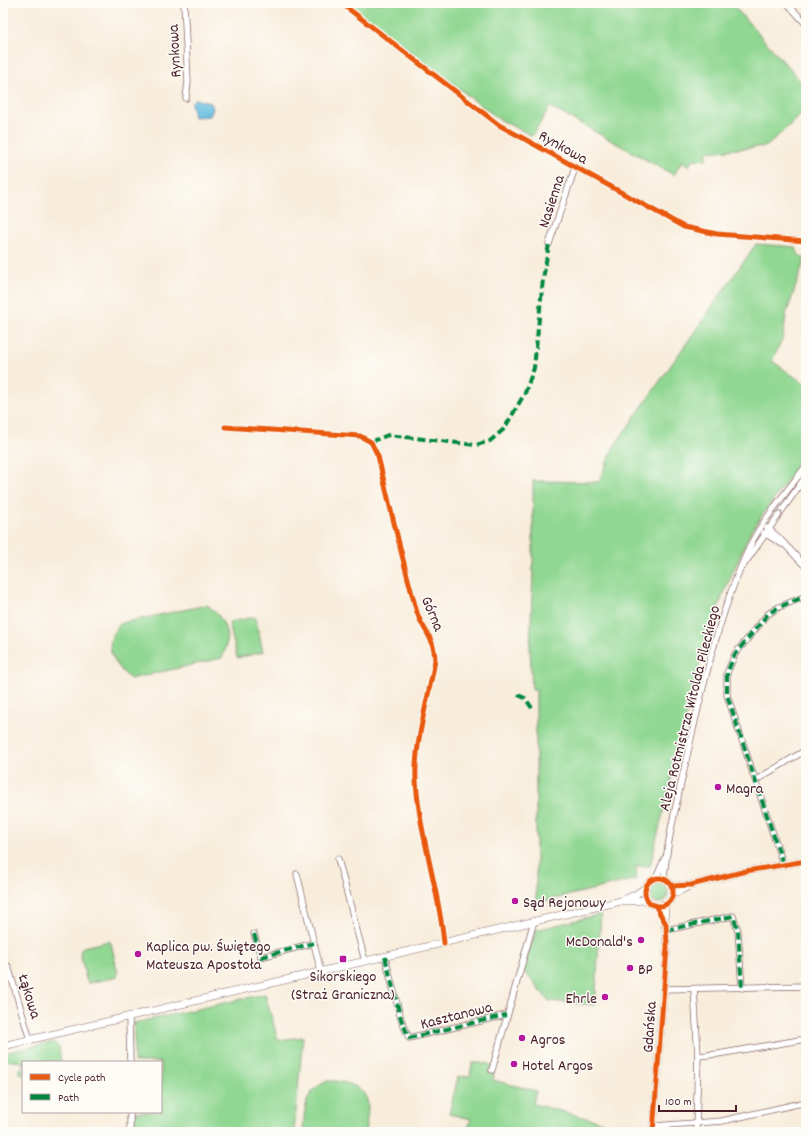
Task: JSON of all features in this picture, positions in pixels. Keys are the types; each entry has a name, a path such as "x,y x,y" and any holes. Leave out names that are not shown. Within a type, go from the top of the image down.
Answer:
{"main road":[{"path":"671,886 691,885 783,864 806,862"},
{"path":"3,1046 621,901 636,895 656,878 664,879 671,886 672,895"},
{"path":"655,905 664,904 672,895 691,885"},
{"path":"645,888 645,894 648,900 655,905 666,927"},
{"path":"621,901 648,900"},
{"name":"Gdańska","path":"653,1129 664,989 666,927 664,904"}],"street":[{"name":"Rynkowa","path":"184,3 188,82 186,98"},
{"name":"Rynkowa","path":"341,3 499,126 684,227 717,234 806,241"},
{"path":"787,3 806,24"},
{"name":"Nasienna","path":"550,244 575,168"},
{"name":"Górna","path":"225,427 360,436 371,442 378,456 416,611 432,638 434,646 435,660 420,741 416,779 424,838 444,943"},
{"name":"Aleja Rotmistrza Witolda Pileckiego","path":"664,879 666,856 693,732 717,634 728,600 745,558 762,527 806,466"},
{"name":"Aleja Rotmistrza Witolda Pileckiego","path":"742,568 806,476"},
{"path":"762,527 769,529 806,567"},
{"path":"762,527 765,535 784,545"},
{"path":"783,864 727,695 727,673 735,654 768,614 779,607 806,596"},
{"path":"756,780 806,750"},
{"name":"Aleja Rotmistrza Witolda Pileckiego","path":"656,878 666,856"},
{"path":"338,859 365,961"},
{"path":"297,874 321,972"},
{"path":"666,927 733,916 738,931 742,988"},
{"name":"Kasztanowa","path":"492,1070 506,1015 534,921"},
{"path":"254,934 261,957 314,943"},
{"name":"Kasztanowa","path":"385,957 407,1036 411,1039 438,1030 506,1015"},
{"name":"Łąkowa","path":"3,963 8,966 30,1040"},
{"path":"664,989 806,986"},
{"path":"694,989 698,1056 696,1132"},
{"path":"129,1017 130,1061"},
{"path":"698,1056 806,1039"},
{"path":"653,1129 722,1121 806,1102"},
{"path":"130,1113 130,1132"}],"green space":[{"path":"346,3 731,3 806,87 806,110 767,146 707,152 706,160 693,159 689,166 682,161 674,175 550,107 532,136 499,119"},
{"path":"756,244 796,247 798,254 805,259 786,315 783,337 772,361 806,385 806,454 751,531 722,597 702,653 650,866 636,866 637,879 536,903 536,690 532,690 530,648 533,572 533,481 599,482 613,448"},
{"path":"207,605 214,610 223,622 227,636 227,643 222,658 130,679 118,666 111,652 110,645 111,638 121,623"},
{"path":"255,617 263,652 237,658 229,622"},
{"path":"658,883 665,886 668,893 665,900 658,903 651,900 648,893 651,886"},
{"path":"601,914 595,1005 549,1001 523,970 536,930"},
{"path":"109,941 111,943 118,974 117,977 88,983 80,952 83,947"},
{"path":"265,994 278,1040 303,1037 294,1132 139,1132 133,1128 133,1113 162,1113 162,1061 134,1061 134,1023"},
{"path":"54,1042 59,1047 61,1061 22,1062 3,1060 3,1053"},
{"path":"472,1063 488,1063 492,1066 488,1073 494,1074 493,1080 536,1091 533,1104 641,1132 467,1132 471,1119 449,1114 458,1077 470,1076"},
{"path":"22,1067 22,1074 18,1072"},
{"path":"327,1081 347,1083 360,1089 364,1094 368,1107 365,1132 303,1132 305,1108 309,1096 319,1086"}],"water":[{"path":"195,99 211,103 213,109 210,116 194,117 191,103"}],"marked path":[{"path":"371,442 388,435 476,445 490,441 504,429 525,393 534,368 543,279 549,244"},
{"path":"783,864 727,695 727,673 735,654 768,614 779,607 806,596"},
{"path":"518,695 525,698 534,711"},
{"path":"666,930 733,916 738,931 742,988"},
{"path":"254,934 261,957 314,943"},
{"path":"385,957 401,1019 409,1038 506,1015"}],"cycle path":[{"path":"341,3 499,125 684,227 717,234 806,241"},
{"path":"225,427 360,436 371,442 378,456 418,616 430,638 434,651 435,660 417,751 416,780 421,821 438,902 444,943"},
{"path":"671,886 691,885 746,871 806,861"},
{"path":"659,878 669,882 673,892 669,902 659,906 649,902 645,892 649,882 659,878"},
{"path":"653,1132 667,947 666,924 655,905"}],"place":[{"name":"Magra","path":"718,787"},
{"name":"Sąd Rejonowy","path":"515,901"},
{"name":"McDonald's","path":"641,940"},
{"name":"Kaplica pw. Świętego Mateusza Apostoła","path":"138,954"},
{"name":"Sikorskiego (Straż Graniczna)","path":"343,959"},
{"name":"BP","path":"630,968"},
{"name":"Ehrle","path":"605,997"},
{"name":"Agros","path":"522,1038"},
{"name":"Hotel Argos","path":"514,1064"}]}
